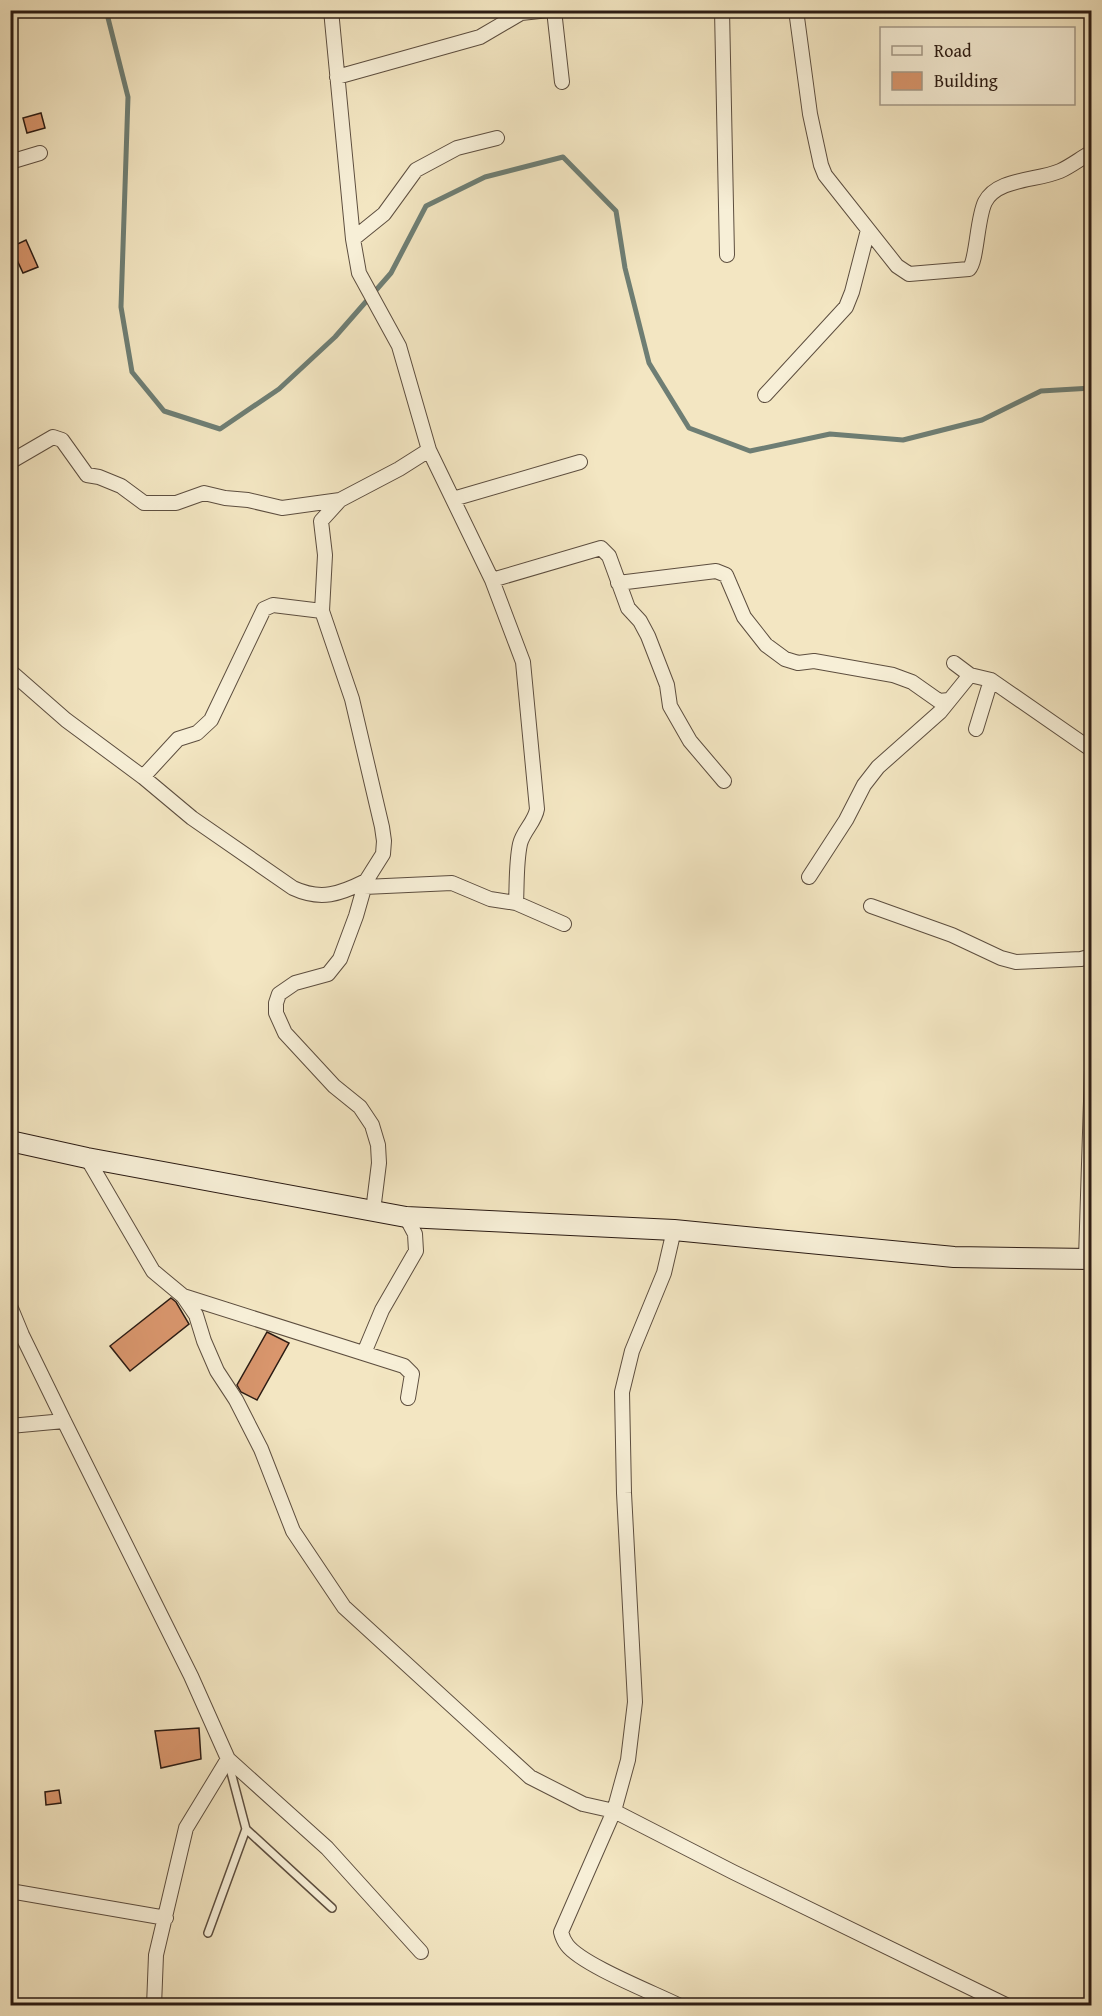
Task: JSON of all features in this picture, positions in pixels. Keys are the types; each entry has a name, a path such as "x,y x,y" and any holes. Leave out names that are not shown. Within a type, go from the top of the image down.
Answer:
{"street":[{"path":"331,10 353,238 359,273 399,346 429,450 492,580 523,662 537,809 536,816 523,835 520,846 516,903"},
{"path":"337,77 480,37 521,13 549,10"},
{"path":"554,10 562,82"},
{"path":"722,10 727,255"},
{"path":"795,10 820,165 829,182 897,266 909,274 969,269 974,260 976,236 984,203 997,188 1059,171 1092,152"},
{"path":"353,238 384,214 416,170 457,148 497,138"},
{"path":"10,162 40,153"},
{"path":"765,395 846,307 868,230"},
{"path":"10,462 53,437 62,440 87,475 122,486 144,503 176,503 204,493 282,508 340,500 399,469 429,450"},
{"path":"453,499 580,462"},
{"path":"340,500 321,521 325,555 322,611 352,699 382,827 383,854 365,884 340,959 328,974 295,983 279,994 276,1013 285,1033 334,1086 360,1107 372,1125 378,1145 379,1163 373,1211"},
{"path":"492,580 601,548 609,556 628,608 640,621 648,636 667,685 670,706 690,741 724,781"},
{"path":"618,583 716,571 726,574 744,617 766,645 785,659 798,663 814,661 893,675 912,682 939,701 949,700"},
{"path":"143,777 178,739 197,733 211,720 264,609 273,605 322,611"},
{"path":"954,663 970,675 991,680 1092,750"},
{"path":"10,671 66,720 143,777 192,818 305,894 317,896 344,892 365,884 452,883 490,899 516,903 564,924"},
{"path":"809,877 846,820 864,784 878,767 940,712 970,675"},
{"path":"976,729 991,680"},
{"path":"344,892 356,916"},
{"path":"872,906 952,935 1001,958 1016,962 1081,959 1092,956"},
{"path":"10,1141 87,1158 406,1217 674,1230 954,1257 1089,1258 1092,1070"},
{"path":"87,1158 153,1271 183,1296 196,1314 204,1341 217,1371 236,1400 261,1449 293,1531 344,1607 530,1777 583,1804 614,1811 733,1872 1008,2006"},
{"path":"364,1353 382,1310 416,1251 415,1234 406,1217"},
{"path":"674,1230 664,1273 632,1351 622,1392 624,1492 636,1702 628,1760 614,1811 561,1932 566,1944 579,1956 680,2006"},
{"path":"183,1296 404,1366 412,1374 408,1398"},
{"path":"10,1306 16,1335 64,1421 191,1676 228,1759 327,1848 421,1952"},
{"path":"10,1426 64,1421"},
{"path":"154,2006 156,1955 186,1828 228,1759"},
{"path":"10,1891 166,1918"}],"lane":[{"path":"228,1759 246,1829 332,1908"},
{"path":"208,1933 246,1829"}],"building":[{"path":"41,113 45,128 27,133 23,118"},
{"path":"26,240 38,267 23,273 11,247"},
{"path":"171,1298 176,1302 189,1324 130,1371 110,1346"},
{"path":"267,1332 289,1343 257,1400 241,1392 237,1385"},
{"path":"199,1728 201,1759 161,1768 155,1731"},
{"path":"59,1790 61,1803 46,1805 45,1792"}],"waterway":[{"path":"106,10 128,97 121,307 132,372 164,411 220,429 279,389 335,337 391,273 426,206 485,177 563,157 616,211 625,268 649,363 689,428 750,451 830,434 903,440 982,420 1041,391 1092,388"}]}
